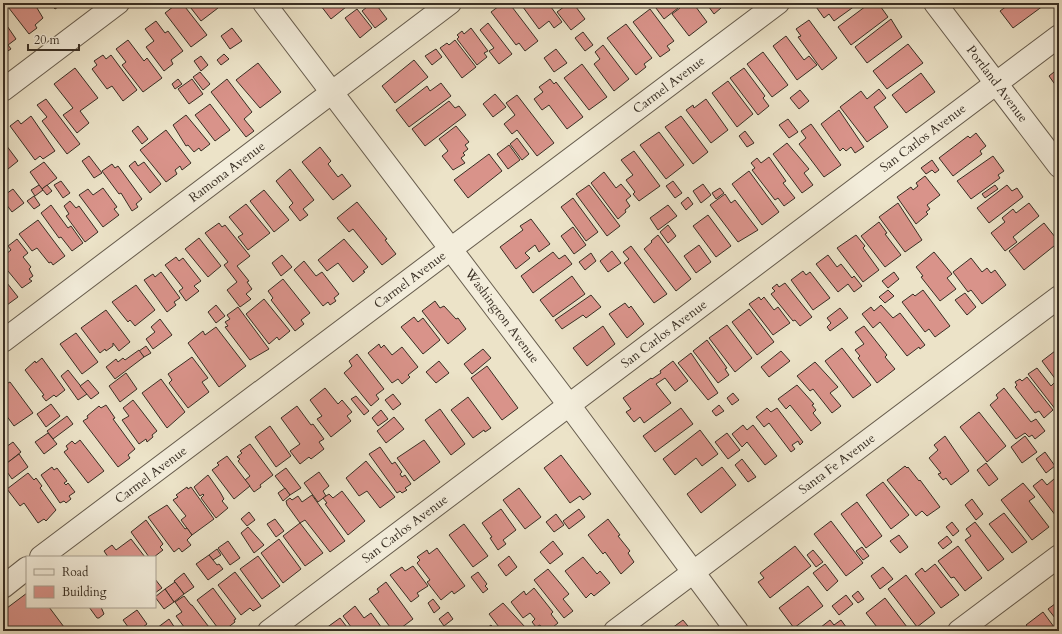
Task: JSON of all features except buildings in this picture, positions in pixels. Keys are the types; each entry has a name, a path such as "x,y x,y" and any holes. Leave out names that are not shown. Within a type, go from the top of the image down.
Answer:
{"street":[{"path":"3,90 118,3"},
{"name":"Washington Avenue","path":"264,3 569,405 737,631"},
{"name":"Ramona Avenue","path":"3,341 450,3"},
{"name":"Carmel Avenue","path":"42,556 778,3"},
{"name":"Portland Avenue","path":"935,3 1059,166"},
{"name":"San Carlos Avenue","path":"269,631 1059,36"},
{"name":"Santa Fe Avenue","path":"615,631 1059,296"},
{"path":"959,631 1059,556"},
{"path":"3,587 26,569"}]}
